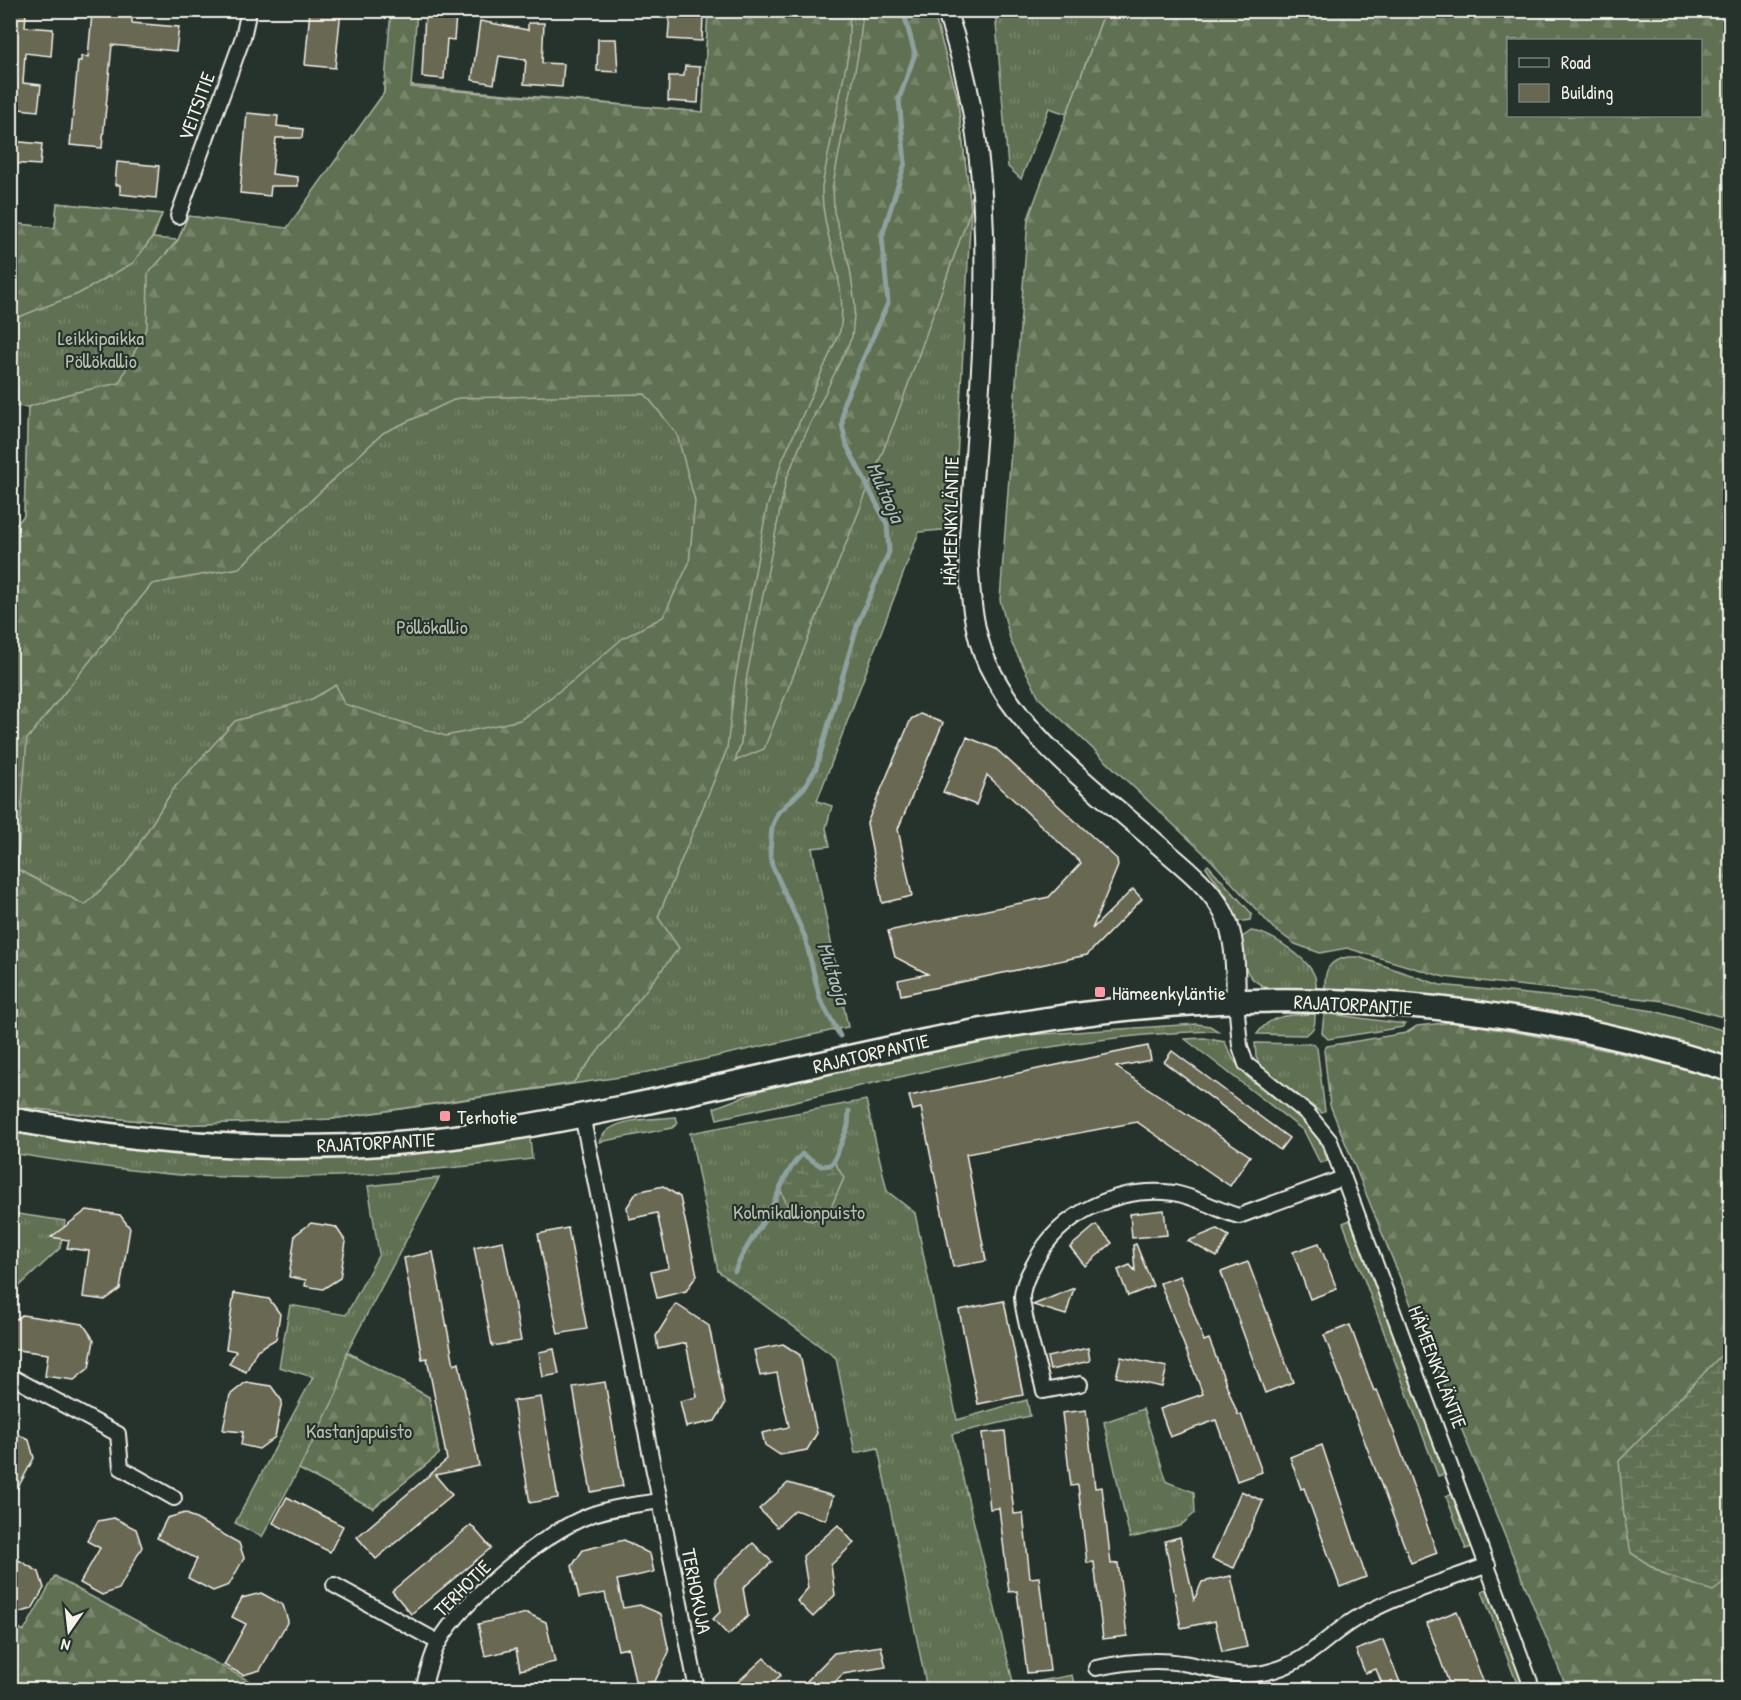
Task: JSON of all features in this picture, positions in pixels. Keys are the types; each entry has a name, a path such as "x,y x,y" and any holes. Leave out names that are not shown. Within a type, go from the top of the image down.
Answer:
{"main road":[{"name":"RAJATORPANTIE","path":"10,1119 155,1142 314,1146 422,1140 582,1115 959,1033 1134,1008 1236,1001 1312,1000 1388,1004 1545,1022 1634,1042 1731,1070"}],"street":[{"name":"VEITSITIE","path":"178,216 243,37 249,10"},
{"name":"HÄMEENKYLÄNTIE","path":"946,10 960,48 972,101 985,230 968,553 970,587 981,645 988,665 1030,728 1203,886 1223,911 1232,934 1240,1047 1246,1064 1308,1114 1323,1130 1343,1178 1533,1689"},
{"path":"582,1115 660,1501"},
{"path":"1080,1384 1044,1390 1022,1298 1027,1277 1037,1258 1050,1238 1068,1222 1103,1201 1128,1194 1150,1193 1190,1197 1239,1216 1343,1178"},
{"path":"10,1376 118,1434 121,1468 174,1498"},
{"name":"TERHOTIE","path":"423,1689 438,1642 479,1593 564,1527 597,1513 660,1501"},
{"name":"TERHOKUJA","path":"660,1501 697,1689"},
{"path":"1096,1668 1126,1661 1182,1663 1238,1676 1274,1671 1304,1659 1341,1627 1363,1614 1394,1599 1488,1565"},
{"path":"334,1585 438,1642"}],"green space":[{"name":"Pöllökallio","path":"391,11 417,11 411,87 703,112 708,11 850,11 848,55 822,186 826,223 841,294 840,331 782,461 767,507 735,680 727,749 658,917 679,948 573,1083 332,1119 175,1125 11,1106 10,531 24,516 28,407 68,394 119,383 147,327 148,274 178,240 188,216 287,228 384,93","holes":["645,394 677,434 695,501 689,563 663,617 623,638 574,680 520,720 446,736 344,704 336,685 312,699 235,721 174,788 126,865 85,905 17,869 27,739 152,584 239,568 383,433 458,398"]},
{"name":"Pöllökallio","path":"708,11 933,11 957,96 971,209 953,529 919,532 817,801 832,806 826,828 830,846 812,848 848,1027 634,1075 332,1119 175,1125 11,1106 10,531 24,516 28,407 11,406 11,223 55,228 57,203 162,214 153,238 178,240 188,216 287,229 384,93 384,83 703,112"},
{"path":"863,11 933,11 957,96 971,209 895,421 764,749 735,761 741,743 747,675 786,480 802,441 852,337 855,304 850,269 834,212 833,184 859,50"},
{"path":"995,11 1105,11 1067,114 1049,108 1021,179 1008,167"},
{"path":"1105,11 1730,11 1730,1019 1664,1001 1444,977 1347,948 1320,953 1295,944 1273,928 1212,861 1040,699 1011,642 1000,600 1028,219"},
{"path":"57,203 162,214 152,238 133,263 78,294 11,320 11,223 55,228"},
{"path":"1208,865 1252,914 1250,920 1237,922 1226,895 1206,867"},
{"path":"1251,931 1278,941 1305,962 1315,977 1317,991 1286,991 1265,987 1257,982 1245,966 1242,952 1241,938"},
{"path":"1348,957 1359,957 1440,985 1576,999 1654,1011 1730,1032 1730,1058 1611,1025 1492,1005 1325,991 1328,968 1335,961"},
{"path":"1315,1014 1314,1027 1305,1035 1257,1034 1275,1019 1290,1015"},
{"path":"1324,1015 1405,1024 1403,1027 1328,1039 1322,1033"},
{"path":"1453,1022 1592,1047 1730,1081 1730,1689 1567,1689 1330,1105 1324,1050 1327,1046 1406,1033 1417,1026"},
{"path":"1197,1024 1210,1026 1218,1031 1155,1034 1028,1051 903,1076 717,1119 714,1108 774,1085 961,1043 998,1037"},
{"path":"1204,1038 1225,1042 1242,1071 1252,1081 1287,1106 1311,1127 1328,1161 1320,1163 1304,1131 1185,1039"},
{"path":"1255,1043 1313,1044 1317,1048 1325,1111 1322,1113 1261,1067 1256,1057"},
{"name":"Kolmikallionpuisto","path":"866,1100 887,1191 915,1213 957,1420 1027,1400 1030,1416 952,1434 1014,1686 1072,1675 1075,1689 927,1689 878,1448 855,1453 836,1358 718,1271 690,1133"},
{"path":"676,1117 678,1123 672,1128 599,1142 604,1134 621,1123"},
{"path":"10,1132 150,1152 255,1158 380,1153 530,1138 532,1159 364,1175 280,1178 196,1176 103,1167 11,1153"},
{"path":"802,1154 821,1166 830,1165 834,1161 844,1178 828,1214 811,1221 790,1212 779,1186"},
{"name":"Kastanjapuisto","path":"439,1178 347,1352 429,1397 439,1454 373,1508 299,1469 262,1537 235,1523 313,1377 279,1367 290,1305 346,1315 379,1254 368,1186"},
{"path":"11,1213 65,1221 60,1248 11,1294"},
{"path":"1350,1220 1447,1473 1438,1476 1343,1223"},
{"path":"1730,1346 1730,1578 1713,1591 1665,1575 1631,1553 1624,1516 1619,1461"},
{"path":"347,1352 429,1397 439,1454 373,1508 299,1469 337,1393"},
{"path":"1143,1409 1167,1482 1194,1492 1195,1513 1180,1526 1130,1538 1104,1422"},
{"path":"1454,1492 1474,1546 1466,1549 1446,1496"},
{"path":"55,1576 264,1689 11,1689 11,1624 24,1631"},
{"path":"1490,1587 1528,1689 1519,1689 1482,1591"}],"building":[{"path":"310,10 341,10 335,68 305,65"},
{"path":"10,11 26,12 25,27 53,29 51,56 25,53 23,83 41,85 38,111 10,108"},
{"path":"425,13 456,15 454,40 447,39 444,79 422,77"},
{"path":"670,13 703,15 702,41 668,39"},
{"path":"92,14 132,18 132,23 179,27 176,51 112,45 102,148 70,145 78,61 81,61 81,56 88,57"},
{"path":"480,21 528,30 528,23 544,23 542,63 564,64 562,87 524,84 526,60 499,56 494,84 472,80"},
{"path":"598,39 616,39 618,72 597,71"},
{"path":"685,66 700,67 698,103 668,101 669,76 684,76"},
{"path":"247,113 278,116 277,126 303,129 302,138 276,138 272,174 298,177 298,186 271,186 270,196 240,193"},
{"path":"10,141 42,144 40,165 10,163"},
{"path":"117,162 159,166 156,198 120,194 120,185 115,185"},
{"path":"920,714 943,723 898,829 912,896 882,903 867,823 911,719"},
{"path":"967,737 996,749 1117,859 1118,866 1092,929 1133,889 1142,899 1087,955 901,995 898,980 928,974 895,957 888,931 1049,897 1081,863 987,775 976,805 943,792"},
{"path":"1148,1046 1151,1060 1116,1067 1250,1156 1230,1186 1137,1122 966,1154 986,1261 953,1267 921,1108 913,1110 909,1096"},
{"path":"1172,1051 1289,1138 1280,1150 1164,1062"},
{"path":"663,1186 680,1197 697,1275 686,1291 657,1298 651,1272 669,1268 657,1213 629,1219 627,1207 637,1192"},
{"path":"87,1210 120,1215 130,1228 120,1289 105,1300 83,1297 89,1251 67,1248 69,1240 51,1237"},
{"path":"1164,1210 1167,1235 1132,1238 1130,1214"},
{"path":"311,1223 336,1227 346,1242 340,1278 323,1289 305,1286 306,1280 289,1277 295,1235"},
{"path":"1096,1225 1112,1243 1085,1266 1070,1247"},
{"path":"568,1228 587,1329 558,1334 538,1234"},
{"path":"1217,1229 1229,1236 1217,1257 1188,1241"},
{"path":"503,1241 521,1341 492,1346 474,1247"},
{"path":"1319,1243 1337,1289 1310,1299 1293,1252"},
{"path":"1136,1244 1153,1286 1128,1296 1118,1270 1130,1265 1135,1271 1133,1245"},
{"path":"433,1252 454,1365 459,1363 479,1466 435,1475 452,1495 376,1559 357,1537 447,1460 427,1358 422,1359 404,1258"},
{"path":"1248,1262 1293,1382 1265,1393 1221,1272"},
{"path":"1180,1276 1204,1341 1209,1339 1238,1415 1241,1414 1262,1472 1237,1481 1216,1420 1170,1437 1160,1409 1203,1394 1160,1283"},
{"path":"1074,1288 1066,1315 1033,1305"},
{"path":"234,1293 269,1299 280,1314 276,1339 257,1350 246,1372 229,1364 236,1351 226,1349"},
{"path":"1004,1301 1023,1395 978,1404 959,1310"},
{"path":"676,1304 709,1326 725,1404 715,1421 686,1427 680,1401 697,1397 686,1343 658,1349 656,1336"},
{"path":"22,1315 83,1324 94,1340 89,1368 74,1380 45,1376 48,1354 10,1349 10,1323"},
{"path":"1350,1325 1374,1391 1377,1390 1395,1435 1437,1553 1411,1563 1324,1335"},
{"path":"783,1344 800,1355 817,1433 807,1450 780,1455 765,1445 762,1433 789,1427 777,1373 760,1376 754,1350"},
{"path":"1088,1348 1090,1361 1050,1370 1047,1357"},
{"path":"554,1349 559,1374 543,1377 539,1352"},
{"path":"1121,1357 1167,1367 1162,1387 1116,1377"},
{"path":"246,1382 271,1386 282,1401 275,1437 259,1449 241,1445 243,1432 223,1430 230,1395"},
{"path":"605,1382 623,1486 591,1492 573,1387"},
{"path":"541,1397 558,1498 530,1503 513,1401"},
{"path":"1086,1410 1095,1488 1102,1487 1111,1564 1118,1563 1127,1636 1103,1639 1094,1562 1087,1563 1078,1485 1071,1486 1062,1413"},
{"path":"10,1430 29,1440 34,1458 10,1502"},
{"path":"1005,1431 1014,1514 1023,1513 1030,1578 1039,1577 1050,1671 1027,1673 1017,1591 1009,1592 999,1508 990,1509 982,1433"},
{"path":"1322,1445 1366,1577 1340,1587 1304,1488 1301,1489 1290,1457"},
{"path":"788,1483 833,1496 826,1520 795,1510 777,1527 759,1509"},
{"path":"1241,1491 1263,1501 1234,1568 1212,1559"},
{"path":"287,1497 343,1526 330,1552 273,1523"},
{"path":"185,1513 239,1543 244,1558 229,1585 213,1591 188,1578 197,1559 157,1538 167,1518"},
{"path":"114,1518 136,1529 142,1547 119,1589 102,1595 80,1583 100,1548 87,1541 98,1521"},
{"path":"471,1525 491,1548 411,1614 392,1591"},
{"path":"838,1525 854,1543 831,1565 835,1595 813,1617 797,1601 808,1588 803,1556"},
{"path":"1180,1537 1194,1600 1202,1582 1231,1576 1247,1647 1222,1652 1215,1621 1181,1628 1165,1541"},
{"path":"624,1540 650,1554 654,1572 617,1580 623,1608 640,1605 661,1614 669,1652 655,1681 636,1685 628,1648 618,1650 605,1593 579,1598 572,1566 583,1550"},
{"path":"753,1543 772,1562 743,1588 748,1616 728,1635 713,1619 721,1611 715,1578"},
{"path":"10,1555 39,1572 44,1588 32,1609 10,1615"},
{"path":"261,1593 283,1605 288,1621 260,1670 243,1675 224,1665 246,1624 232,1617 242,1598"},
{"path":"1457,1611 1483,1681 1461,1689 1451,1689 1427,1623"},
{"path":"527,1613 546,1622 555,1662 520,1670 516,1649 485,1656 478,1624"},
{"path":"1383,1640 1401,1685 1387,1689 1384,1689 1376,1669 1365,1673 1356,1650"},
{"path":"881,1646 886,1667 843,1674 828,1689 814,1689 806,1682 834,1653"},
{"path":"764,1658 781,1675 766,1689 730,1689"}],"waterway":[{"name":"Multaoja","path":"840,1036 820,999 805,937 772,865 770,852 772,827 778,813 804,788 816,768 858,623 889,552 887,524 847,446 842,425 844,402 888,303 882,236 905,163 899,99 915,54 903,10"},
{"name":"Multaoja","path":"735,1271 796,1160 802,1154 821,1166 830,1165 834,1161 848,1126 849,1111"}],"place":[{"name":"Hämeenkyläntie","path":"1100,992"},
{"name":"Terhotie","path":"445,1116"}],"park label":[{"name":"Leikkipaikka Pöllökallio","path":"101,348"}]}
